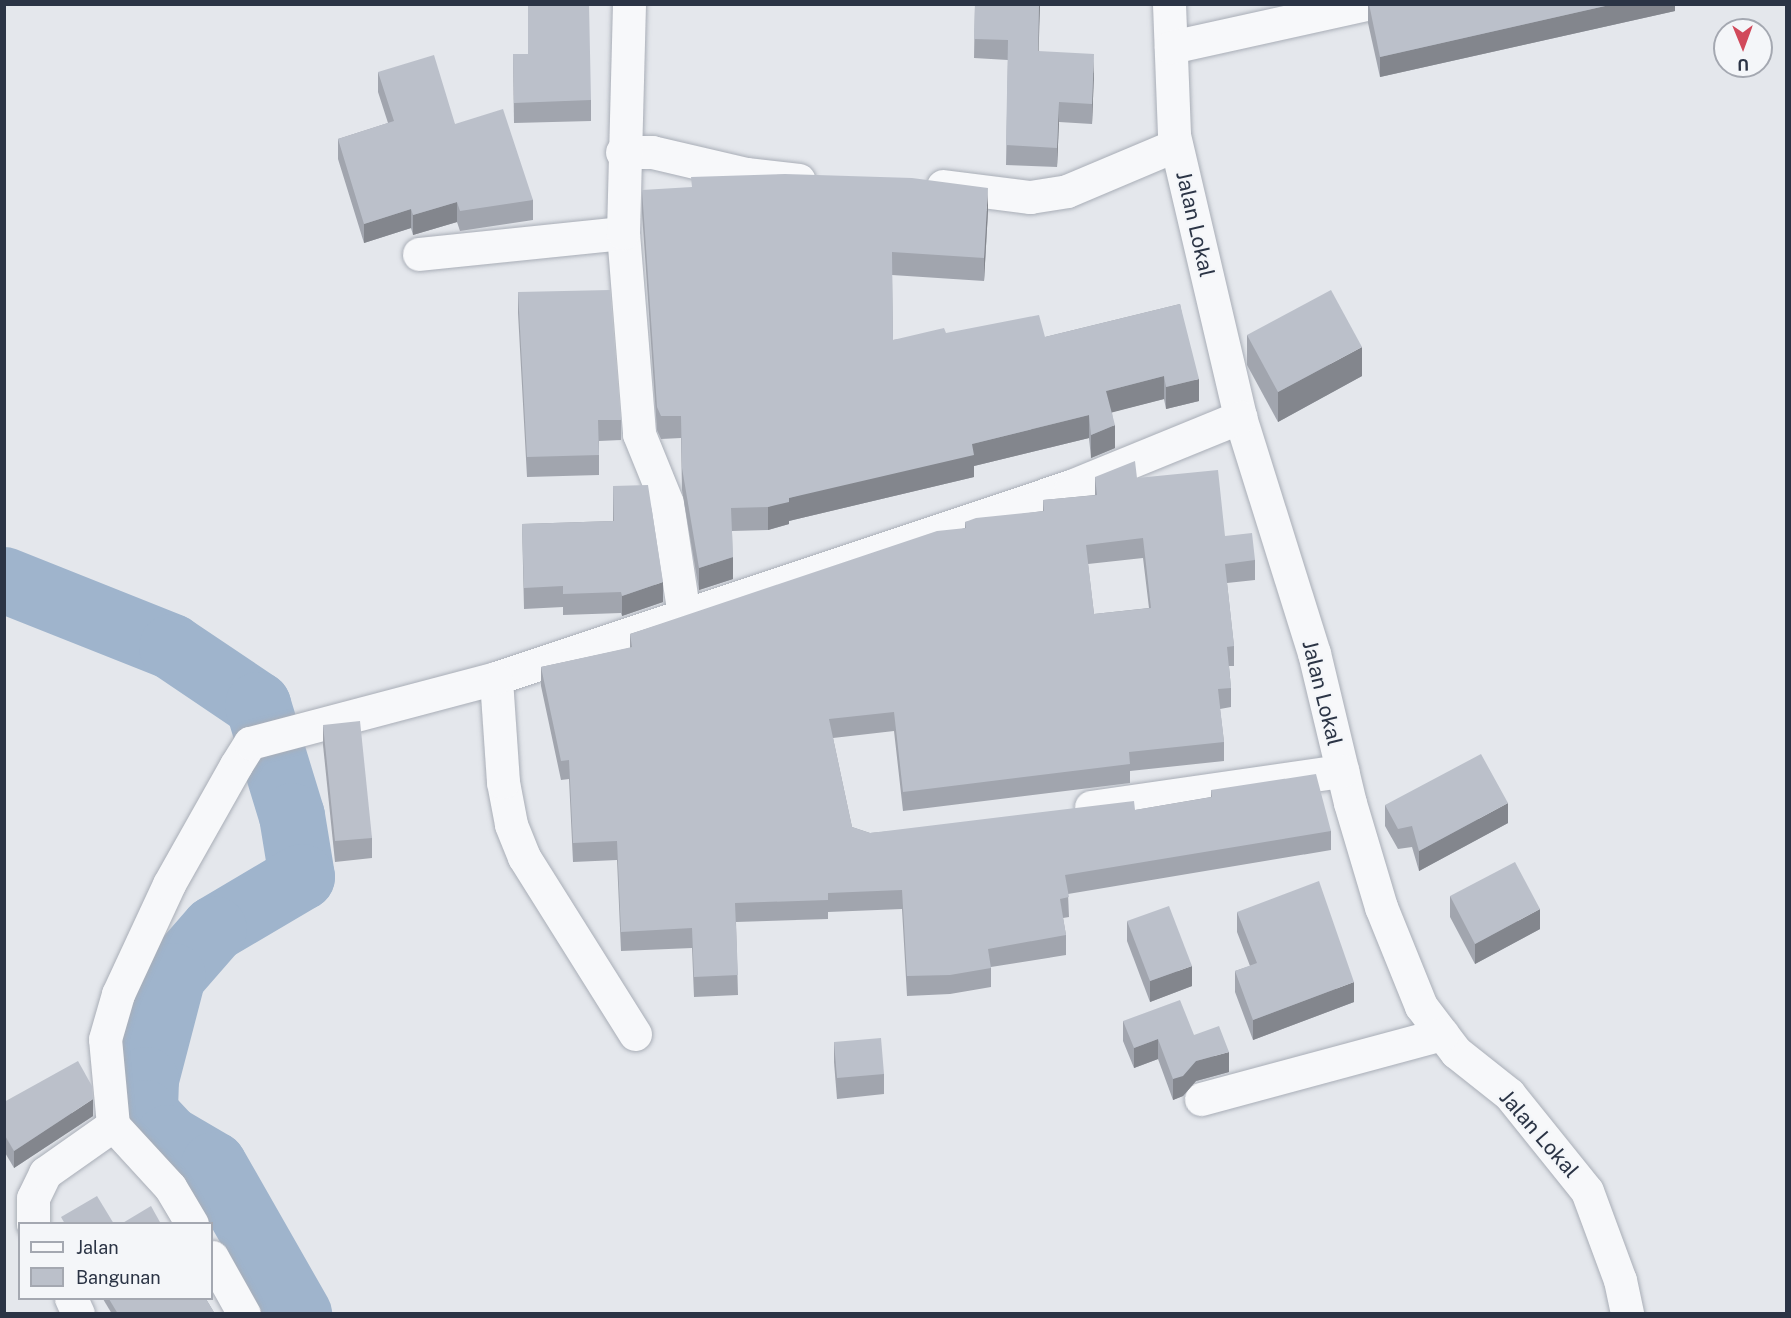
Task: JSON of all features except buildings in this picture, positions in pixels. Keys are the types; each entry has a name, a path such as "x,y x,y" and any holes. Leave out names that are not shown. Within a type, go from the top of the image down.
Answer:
{"street":[{"path":"629,4 622,152 623,233 639,434 667,503 684,615"},
{"name":"Jalan Lokal","path":"1169,4 1176,145 1240,417 1314,653 1342,771 1381,907 1421,1006 1456,1052 1509,1094 1587,1191 1620,1280 1627,1314"},
{"path":"1171,47 1366,4"},
{"path":"913,182 1030,197 1067,191 1176,145"},
{"path":"622,152 652,152 746,174 826,182"},
{"path":"419,254 623,233"},
{"path":"191,1222 171,1187 113,1125 105,1039 118,994 170,884 250,743 496,678 1071,486 1240,417"},
{"path":"496,678 503,782 511,824 524,857 635,1034"},
{"path":"1065,810 1342,771"},
{"path":"1201,1099 1442,1034"},
{"path":"33,1222 33,1198 45,1173 113,1125"},
{"path":"213,1259 244,1314"},
{"path":"71,1300 78,1314"}],"waterway":[{"path":"4,580 172,647 258,705 292,816 302,877 214,929 173,976 146,1080 145,1113 168,1138 214,1165 299,1314"}]}
